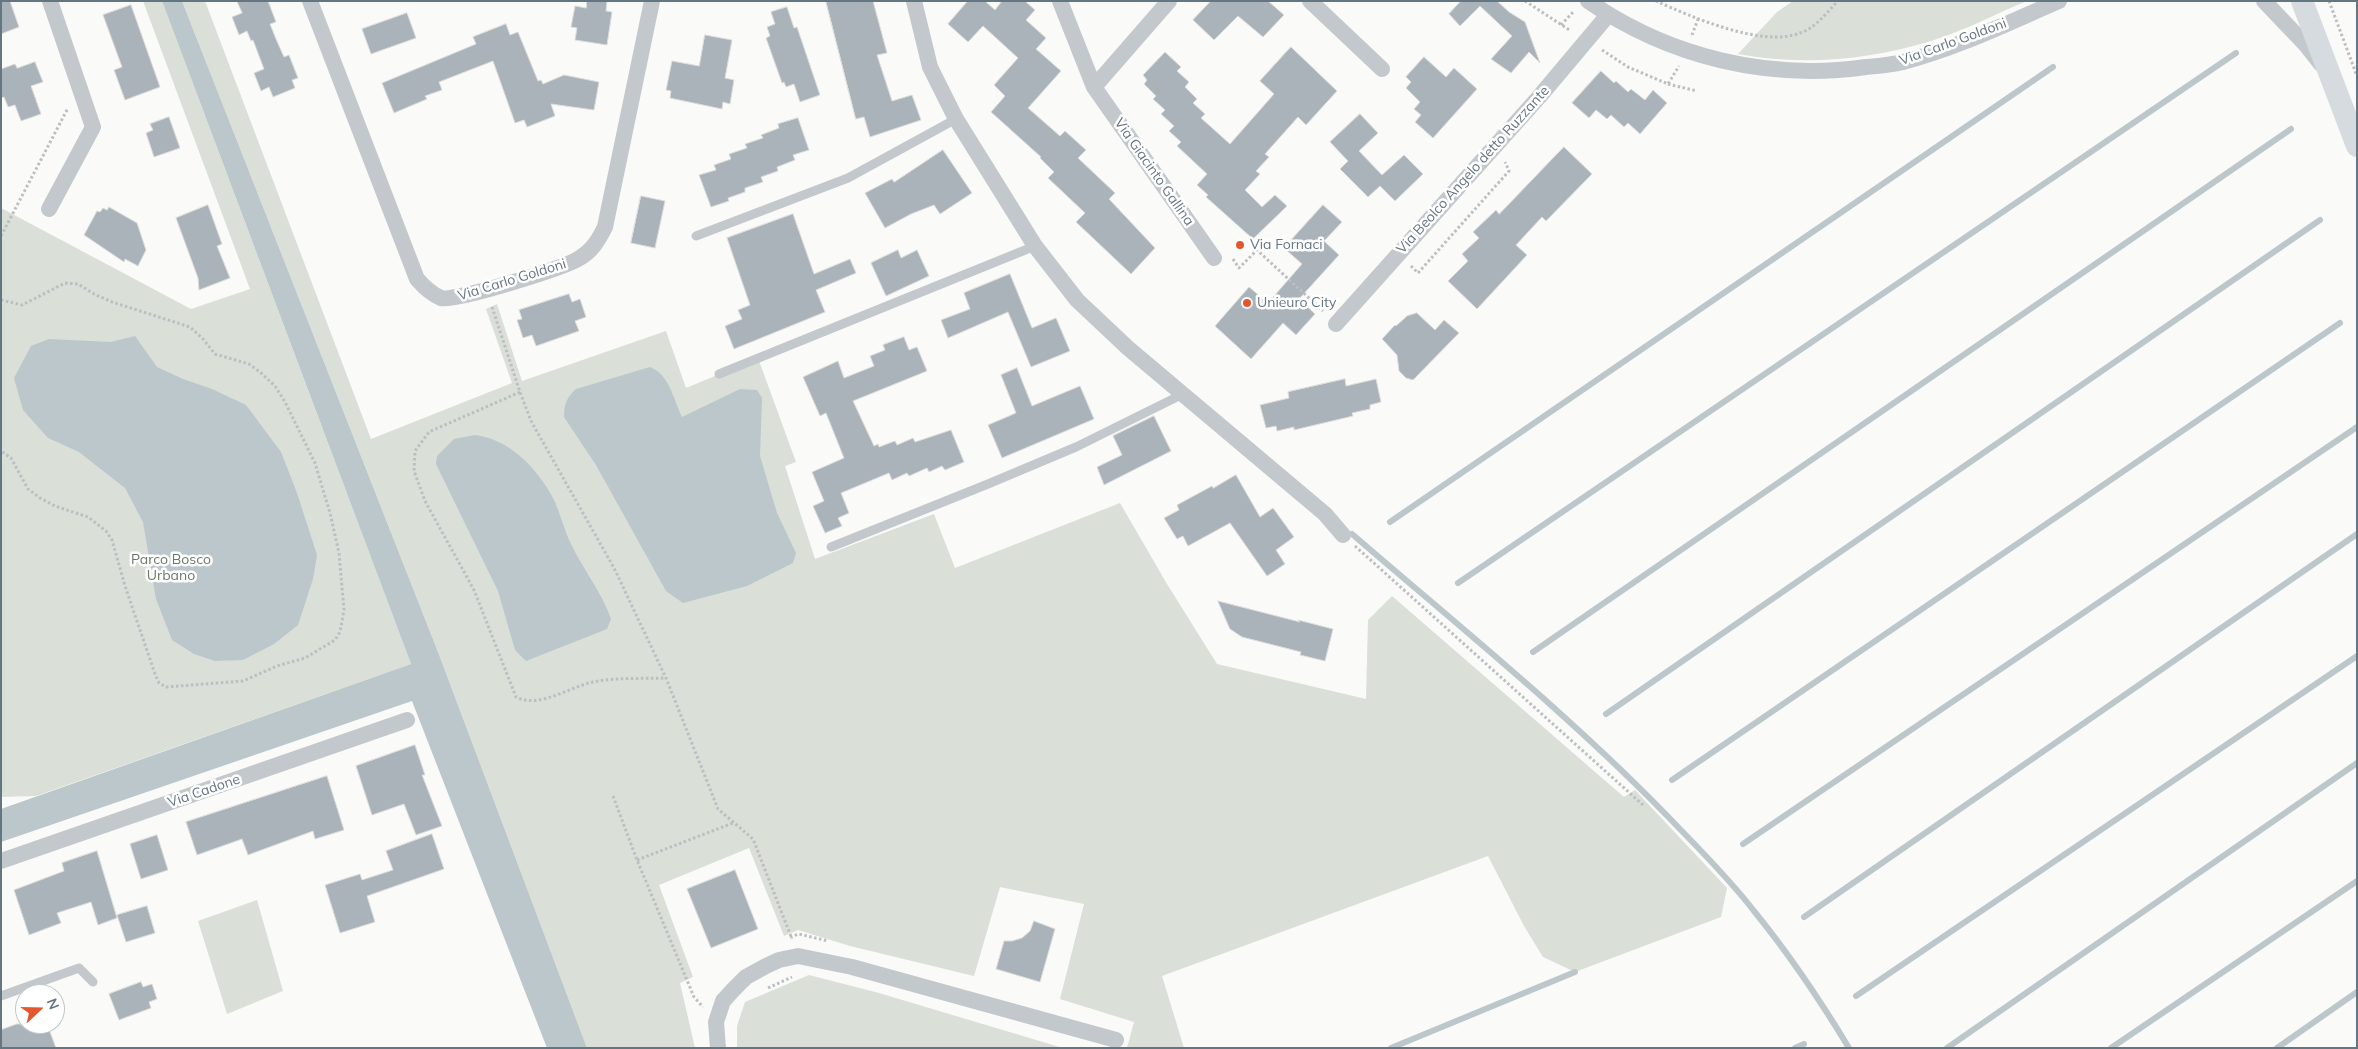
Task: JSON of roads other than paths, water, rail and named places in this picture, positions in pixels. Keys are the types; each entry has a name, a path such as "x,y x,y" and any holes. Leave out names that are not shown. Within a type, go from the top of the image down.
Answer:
{"street":[{"path":"49,209 93,127 50,1"},
{"name":"Via Carlo Goldoni","path":"310,1 417,279 429,291 443,298 461,297 486,290 578,260 595,247 605,227 652,1"},
{"path":"914,1 930,67 956,119 1035,246 1077,300 1128,348 1325,514 1343,535"},
{"name":"Via Giacinto Gallina","path":"1060,1 1094,87 1221,255"},
{"path":"1094,87 1170,1"},
{"path":"1310,1 1382,69"},
{"name":"Via Carlo Goldoni","path":"1583,4 1608,15 1632,30 1687,52 1762,69 1830,72 1902,62 1974,37 2059,1"},
{"path":"2264,1 2306,45 2333,80"},
{"path":"2302,1 2333,80 2352,114 2357,146"},
{"name":"Via Beolco Angelo detto Ruzzante","path":"1336,324 1539,97 1608,15"},
{"name":"Via Cadone","path":"1,861 407,720"},
{"path":"718,1048 716,1022 723,1001 746,977 779,960 798,956 852,967 1116,1040"}],"lane":[{"path":"696,236 848,178 956,119"},
{"path":"719,374 1035,246"},
{"path":"831,547 988,484 1076,446 1183,394"},
{"path":"1,996 79,968 93,982"}],"waterway":[{"path":"1458,583 2236,53"},
{"path":"1390,522 2053,67"},
{"path":"1533,652 2291,129"},
{"path":"1606,714 2320,220"},
{"path":"1672,780 2340,323"},
{"path":"1743,844 2357,427"},
{"path":"1352,534 1559,713 1640,788 1678,827 1727,878 1767,927 1804,978 1849,1048"},
{"path":"1804,917 2357,534"},
{"path":"1856,996 2357,656"},
{"path":"1947,1048 2357,763"},
{"path":"2111,1048 2357,881"},
{"path":"1391,1048 1575,972"},
{"path":"2277,1048 2357,992"},
{"path":"1795,1048 1804,1044"}],"place":[{"name":"Via Fornaci","path":"1240,245"},
{"name":"Unieuro City","path":"1247,303"}],"park label":[{"name":"Parco Bosco Urbano","path":"171,568"}]}
